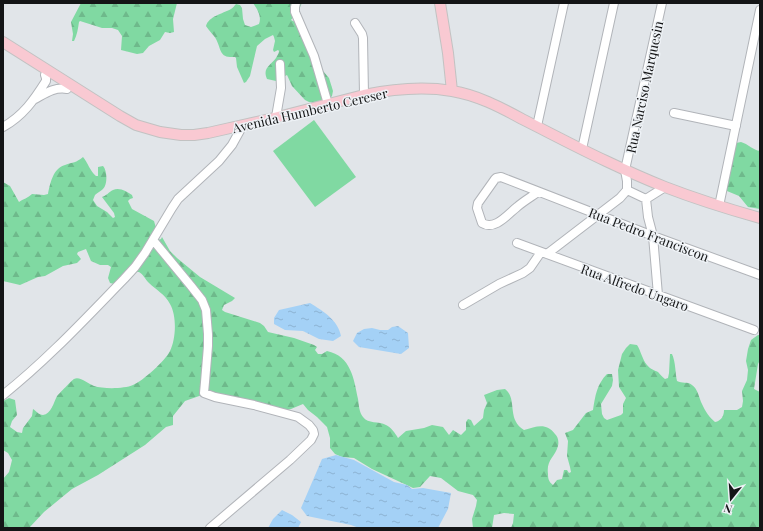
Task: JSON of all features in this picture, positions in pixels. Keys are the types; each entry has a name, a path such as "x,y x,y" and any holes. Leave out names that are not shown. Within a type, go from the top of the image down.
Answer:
{"main road":[{"path":"440,3 452,91"},
{"name":"Avenida Humberto Cereser","path":"3,43 23,60 57,80 106,113 136,125 160,132 181,135 208,133 383,91 406,88 452,91 483,100 499,107 625,170 666,187 719,206 760,218"}],"street":[{"path":"296,3 295,12 314,56 328,104"},
{"path":"537,126 564,3"},
{"path":"582,149 614,3"},
{"name":"Rua Narciso Marquesin","path":"627,190 625,170 662,3"},
{"path":"719,206 760,10"},
{"path":"355,23 363,38 364,95"},
{"path":"276,117 280,88 280,64"},
{"path":"3,127 20,116 34,99 46,81 46,78 57,80 61,88 34,99"},
{"path":"674,113 736,126"},
{"path":"3,395 50,354 135,267 178,199 219,161 232,146 243,125"},
{"name":"Rua Pedro Franciscon","path":"538,192 517,207 504,219 489,225 482,223 478,203 496,178 501,177 653,236 760,275"},
{"path":"646,199 666,187"},
{"path":"463,305 499,284 524,273 544,253 598,215 620,198 627,190 646,199"},
{"path":"646,199 648,217 653,236 658,295"},
{"path":"153,240 192,286 202,300 206,310 208,346 204,393 298,417 309,425 314,434 311,440 290,460 246,499 210,528"},
{"name":"Rua Alfredo Ungaro","path":"517,243 754,330"}],"green space":[{"path":"81,3 177,3 173,19 174,32 165,32 160,40 149,46 143,53 137,54 121,50 122,36 118,30 112,28 102,28 80,21 75,39 72,41 73,34 71,22"},
{"path":"253,3 302,3 297,13 291,20 302,24 312,58 329,78 333,91 332,96 328,100 317,103 305,100 292,86 287,75 276,81 267,79 266,69 276,58 279,52 278,50 274,52 273,50 275,41 273,35 265,39 257,46 250,76 244,83 237,67 236,58 226,56 222,53 215,37 206,26 210,20 233,8 236,4 240,5 242,8 245,25 251,27 259,24 259,15"},
{"path":"314,120 356,177 315,207 273,151"},
{"path":"741,142 760,151 760,209 748,207 739,196 727,191 726,187 733,150 736,143"},
{"path":"83,157 96,176 98,176 98,167 103,166 105,171 105,187 95,195 93,200 97,206 113,218 115,217 114,213 102,197 116,189 123,190 132,195 133,198 128,201 132,209 154,221 156,228 155,238 158,240 162,237 170,251 177,258 200,277 235,298 224,305 222,310 260,323 268,332 294,338 314,345 317,347 315,350 318,354 322,354 327,351 341,358 350,369 353,376 360,411 365,419 388,426 393,430 398,438 406,431 432,425 443,427 449,435 453,430 461,435 466,430 466,422 468,419 471,420 474,426 483,418 487,403 484,395 497,390 505,389 511,398 515,420 524,430 541,426 552,430 557,436 558,446 548,465 549,479 553,485 557,480 562,479 564,470 567,470 569,473 571,472 567,456 568,441 565,433 573,430 586,413 593,410 599,386 607,374 612,374 613,380 612,386 601,404 602,414 607,420 623,413 623,404 626,398 619,387 618,370 622,354 630,344 637,345 647,365 658,372 665,379 668,378 670,354 672,354 677,381 688,383 694,387 709,416 715,422 722,418 724,410 737,410 742,407 742,391 747,380 748,370 746,361 748,349 751,340 760,335 760,360 754,389 760,392 760,528 511,528 514,514 504,513 494,515 492,528 473,528 472,519 477,500 473,495 458,491 441,478 430,476 420,487 413,488 372,469 354,458 342,457 335,454 330,448 330,438 327,427 303,404 283,411 202,395 185,401 173,416 173,425 166,427 145,445 98,475 72,489 44,512 29,528 3,528 3,479 9,472 12,460 8,453 3,450 3,401 9,398 15,400 17,415 12,421 10,427 17,432 22,433 23,428 32,416 33,409 39,414 46,414 52,407 57,396 74,379 76,378 94,386 103,388 119,388 133,385 148,375 164,360 170,351 174,340 174,315 166,297 149,283 139,272 135,272 114,284 110,283 108,278 111,267 108,265 100,265 91,261 86,249 78,252 77,254 81,259 77,263 63,266 45,276 38,277 20,285 3,281 3,182 10,186 19,202 32,194 48,194 53,177 58,169"}],"water":[{"path":"310,303 325,313 337,325 341,336 333,341 319,339 303,331 285,330 274,324 274,318 279,310"},
{"path":"398,326 408,333 409,348 401,354 359,347 353,341 357,333 364,329 372,328 388,330 392,327"},
{"path":"336,455 354,460 394,482 407,485 412,489 423,488 451,493 448,509 438,528 359,528 307,516 301,508 322,459"},
{"path":"282,510 301,522 298,528 268,528 273,519"}]}
